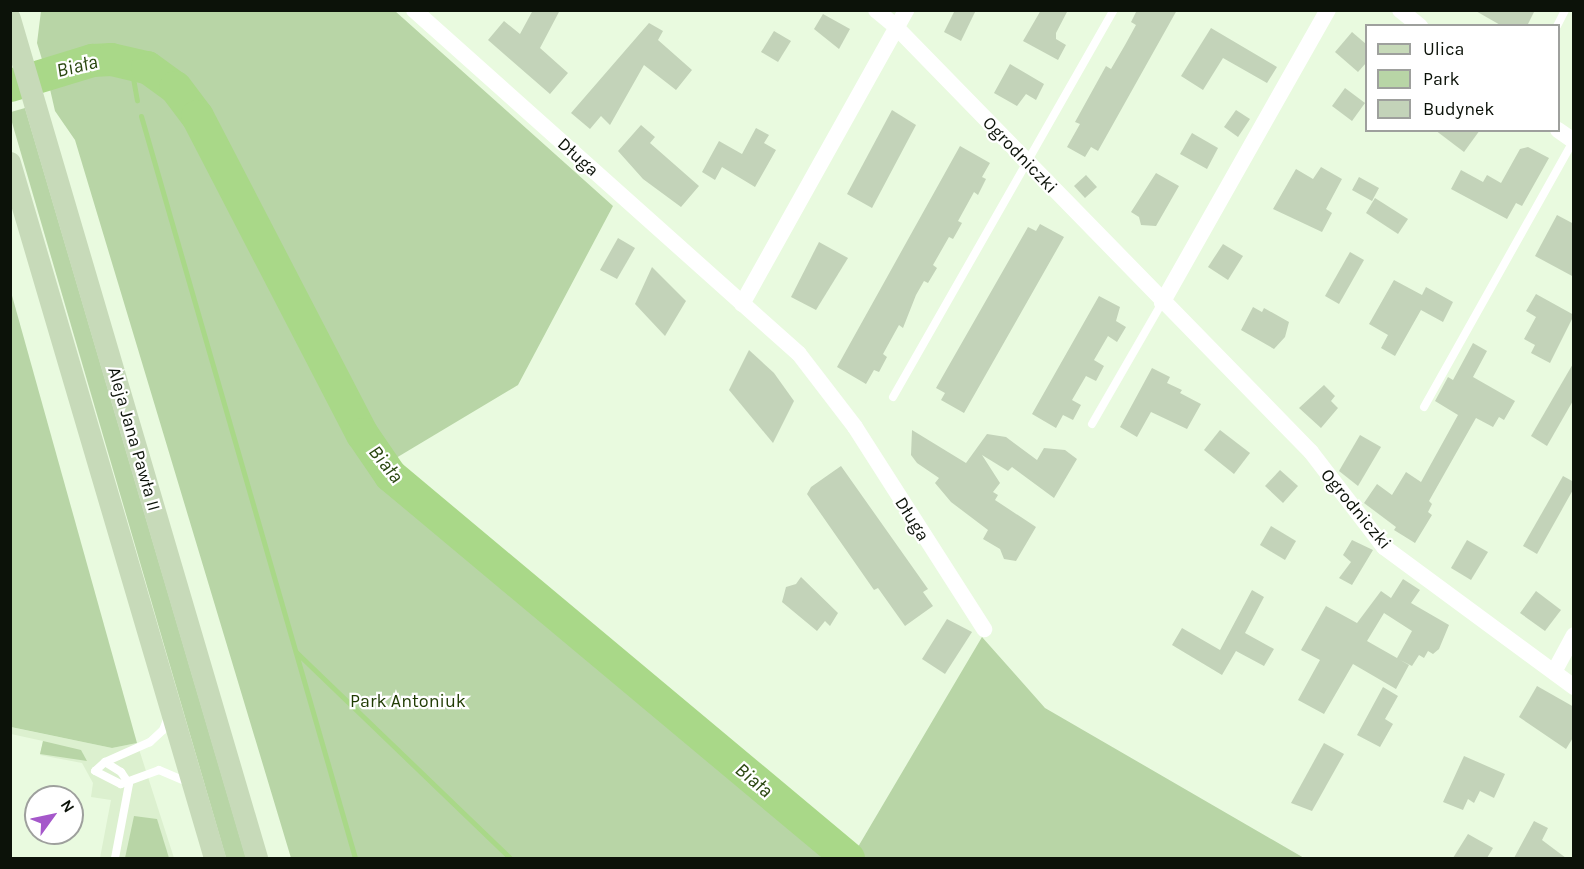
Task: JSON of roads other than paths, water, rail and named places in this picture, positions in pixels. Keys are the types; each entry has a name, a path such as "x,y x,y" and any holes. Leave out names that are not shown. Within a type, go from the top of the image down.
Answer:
{"main road":[{"name":"Aleja Jana Pawła II","path":"10,19 257,858"},
{"path":"10,163 215,858"}],"street":[{"name":"Długa","path":"414,10 799,354 830,393 984,629"},
{"name":"Ogrodniczki","path":"876,10 896,27 1162,303 1311,452 1384,547 1574,687"},
{"path":"742,304 906,10"},
{"path":"1162,303 1328,10"},
{"path":"1400,10 1418,24"},
{"path":"1560,131 1573,141"},
{"path":"1554,672 1574,635"}],"lane":[{"path":"893,397 1114,10"},
{"path":"1558,24 1565,10"},
{"path":"1424,407 1573,141"},
{"path":"1092,424 1162,303"},
{"path":"171,710 163,730 150,742 105,762 95,771 112,782 129,784 159,770 194,788"},
{"path":"105,762 121,772 129,784 116,858"}],"waterway":[{"name":"Biała","path":"10,85 92,60 111,59 147,67 175,87 197,116 362,434 390,475 848,858"},
{"path":"130,61 137,100"},
{"path":"141,116 355,858"},
{"path":"296,652 510,858"}],"park label":[{"name":"Park Antoniuk","path":"408,701"}]}
